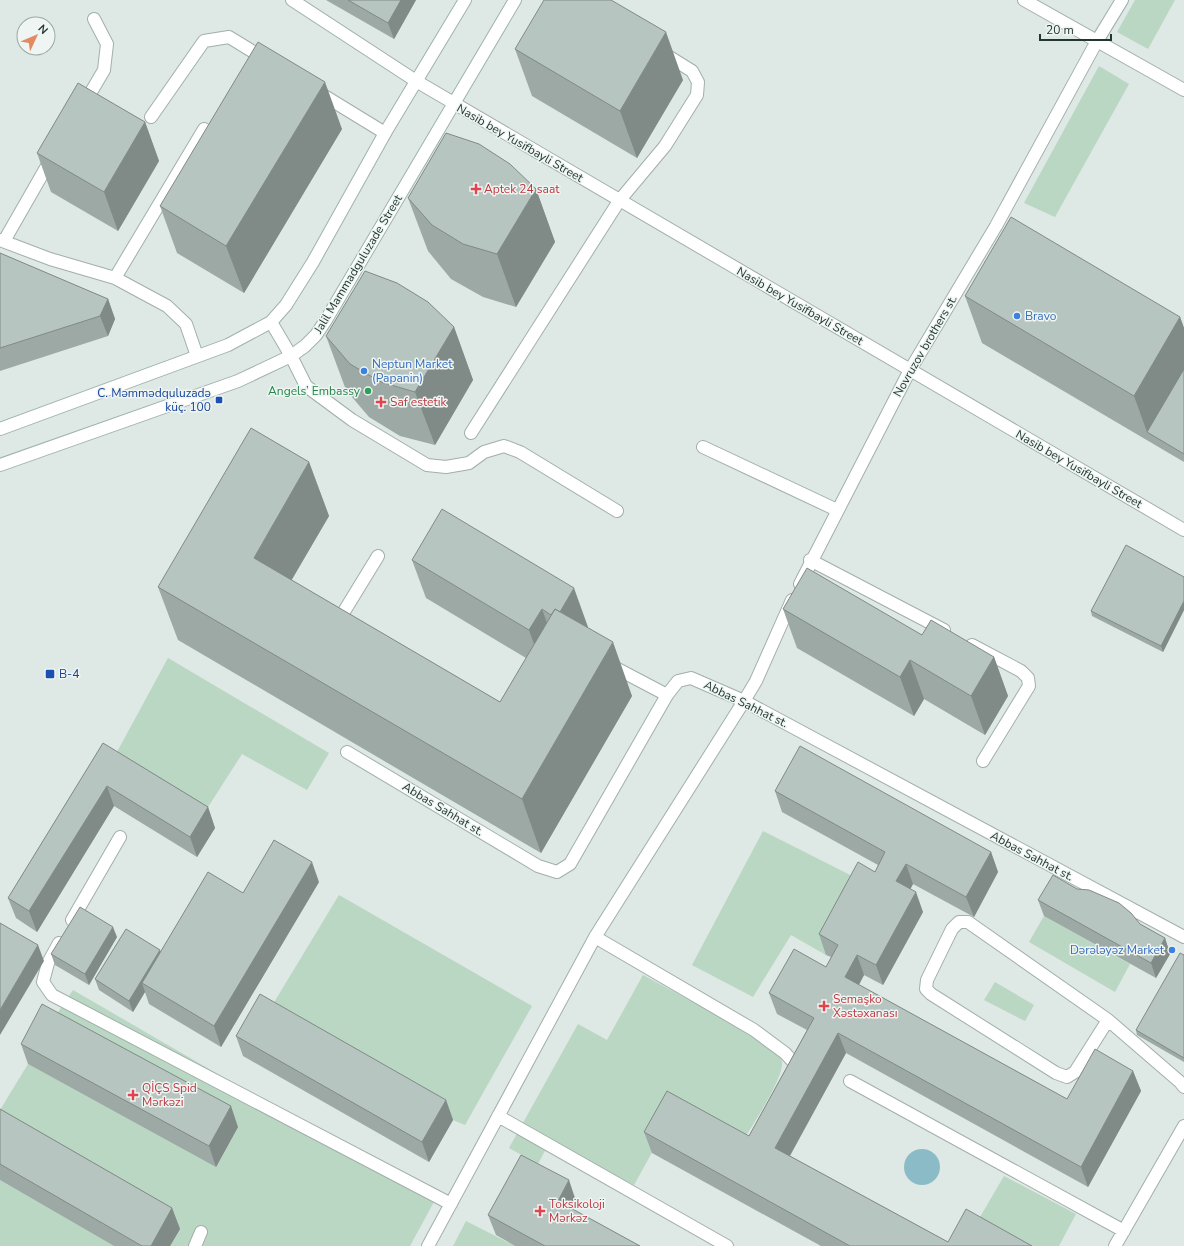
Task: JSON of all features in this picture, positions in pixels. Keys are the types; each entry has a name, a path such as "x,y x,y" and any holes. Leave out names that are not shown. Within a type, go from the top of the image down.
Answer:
{"street":[{"name":"Nasib bey Yusifbayli Street","path":"292,0 454,104 1184,530"},
{"path":"0,429 228,345 271,322 286,305 313,262 385,133 465,0"},
{"name":"Jalil Mammadguluzade Street","path":"0,465 238,382 291,356 305,346 316,335 326,320 515,0"},
{"path":"1024,0 1184,90"},
{"name":"Novruzov brothers st.","path":"428,1246 595,937 756,681 810,560 910,370 996,226 1097,41 1122,0"},
{"path":"80,111 104,70 107,44 94,19"},
{"path":"151,117 204,41 228,37 276,66"},
{"path":"471,434 619,201 665,146 697,95 698,82 692,71 652,47"},
{"path":"310,87 385,133"},
{"path":"115,278 204,129"},
{"path":"56,152 2,241 50,259 115,278 167,306 186,324 197,356"},
{"path":"996,226 1009,234"},
{"path":"271,322 291,356 306,386 352,420 427,465 446,467 469,463 484,452 504,446 520,452 617,511"},
{"path":"703,447 836,510"},
{"path":"345,637 339,631 337,623 378,556"},
{"path":"810,560 1021,671 1028,678 1029,686 983,761"},
{"path":"601,660 667,696"},
{"name":"Abbas Sahhat st.","path":"347,752 538,866 557,872 570,864 667,696 678,681 691,678 744,701 1184,937"},
{"path":"120,837 48,963 43,982 52,995 451,1204"},
{"path":"1108,1020 1075,1072 1067,1077 1056,1073 931,994 926,989 927,980 952,930 959,922 968,922 1108,1020 1176,1077 1184,1088"},
{"path":"595,937 754,1030 785,1053 798,1067"},
{"path":"850,1081 1124,1231"},
{"path":"498,1116 727,1246"},
{"path":"1115,1246 1184,1126"},
{"path":"195,1246 201,1232"}],"green space":[{"path":"1135,0 1175,0 1148,49 1117,32"},
{"path":"1099,66 1129,84 1055,217 1024,203"},
{"path":"168,658 329,753 307,790 242,754 201,818 111,763"},
{"path":"763,831 866,883 826,955 791,935 753,997 692,965"},
{"path":"339,895 532,1006 465,1125 453,1120 267,1014"},
{"path":"1044,916 1130,964 1115,992 1029,942"},
{"path":"643,975 765,1041 781,1058 781,1070 778,1080 739,1147 675,1111 634,1185 550,1141 538,1164 509,1148 578,1024 607,1040"},
{"path":"995,982 1034,1005 1025,1021 984,1000"},
{"path":"73,990 435,1200 410,1246 170,1246 0,1110 28,1064 216,1166 238,1127 50,1024"},
{"path":"1004,1176 1076,1214 1059,1246 1003,1246 973,1229"},
{"path":"0,1180 114,1246 0,1246"},
{"path":"466,1221 515,1246 453,1246"}],"water":[{"path":"926,1149 935,1154 939,1160 939,1174 935,1180 926,1185 918,1185 909,1180 905,1174 904,1163 909,1154 915,1150"}],"building":[{"path":"348,0 401,0 388,23"},
{"path":"544,0 611,0 666,32 620,111 515,49"},
{"path":"258,42 325,82 226,246 160,206"},
{"path":"78,83 145,122 104,192 37,153"},
{"path":"446,133 479,144 510,164 536,189 497,254 463,244 432,225 408,198"},
{"path":"1011,217 1180,317 1134,396 965,296"},
{"path":"0,253 108,299 100,316 0,348"},
{"path":"365,271 397,283 428,302 454,327 415,392 381,382 350,364 326,336"},
{"path":"1184,369 1184,454 1147,432"},
{"path":"251,428 309,462 254,558 500,702 555,609 613,642 522,799 158,587"},
{"path":"442,509 574,588 560,612 555,609 551,615 542,609 529,630 412,560"},
{"path":"1126,545 1184,577 1184,601 1161,646 1091,611"},
{"path":"807,568 922,635 931,620 994,657 971,696 910,660 900,677 783,609"},
{"path":"103,743 208,807 190,837 107,786 29,911 8,898"},
{"name":"Semaşko Xəstəxanası","path":"800,746 991,852 966,897 906,864 896,881 916,892 876,965 857,955 845,977 1067,1099 1095,1049 1133,1071 1081,1167 838,1033 775,1148 948,1242 966,1209 1032,1246 850,1246 644,1132 667,1091 749,1136 814,1018 769,993 794,949 826,967 838,945 819,934 858,862 875,872 885,852 775,791"},
{"path":"274,840 312,862 214,1026 142,983 208,872 243,893"},
{"path":"1053,875 1077,889 1089,890 1119,903 1131,913 1140,924 1165,938 1151,963 1038,900"},
{"path":"80,907 113,927 85,974 51,954"},
{"path":"0,923 38,945 0,1010"},
{"path":"126,929 160,950 129,1001 95,979"},
{"path":"1180,953 1184,955 1184,1058 1136,1030"},
{"path":"260,994 446,1100 422,1142 236,1036"},
{"name":"QİÇS Spid Mərkəzi","path":"42,1004 231,1106 209,1146 21,1044"},
{"path":"0,1109 172,1208 151,1246 142,1246 0,1164"},
{"path":"521,1155 569,1180 558,1201 640,1246 545,1246 488,1215"}],"place":[{"name":"Aptek 24 saat","path":"476,189"},
{"name":"Bravo","path":"1017,316"},
{"name":"Neptun Market (Papanin)","path":"364,371"},
{"name":"Angels’ Embassy","path":"368,391"},
{"name":"C. Məmmədquluzadə küç. 100","path":"219,400"},
{"name":"Saf estetik","path":"381,402"},
{"name":"B-4","path":"50,674"},
{"name":"Dərələyəz Market","path":"1172,950"},
{"name":"Semaşko Xəstəxanası","path":"824,1006"},
{"name":"QİÇS Spid Mərkəzi","path":"133,1095"},
{"name":"Toksikoloji Mərkəz","path":"540,1211"}]}
